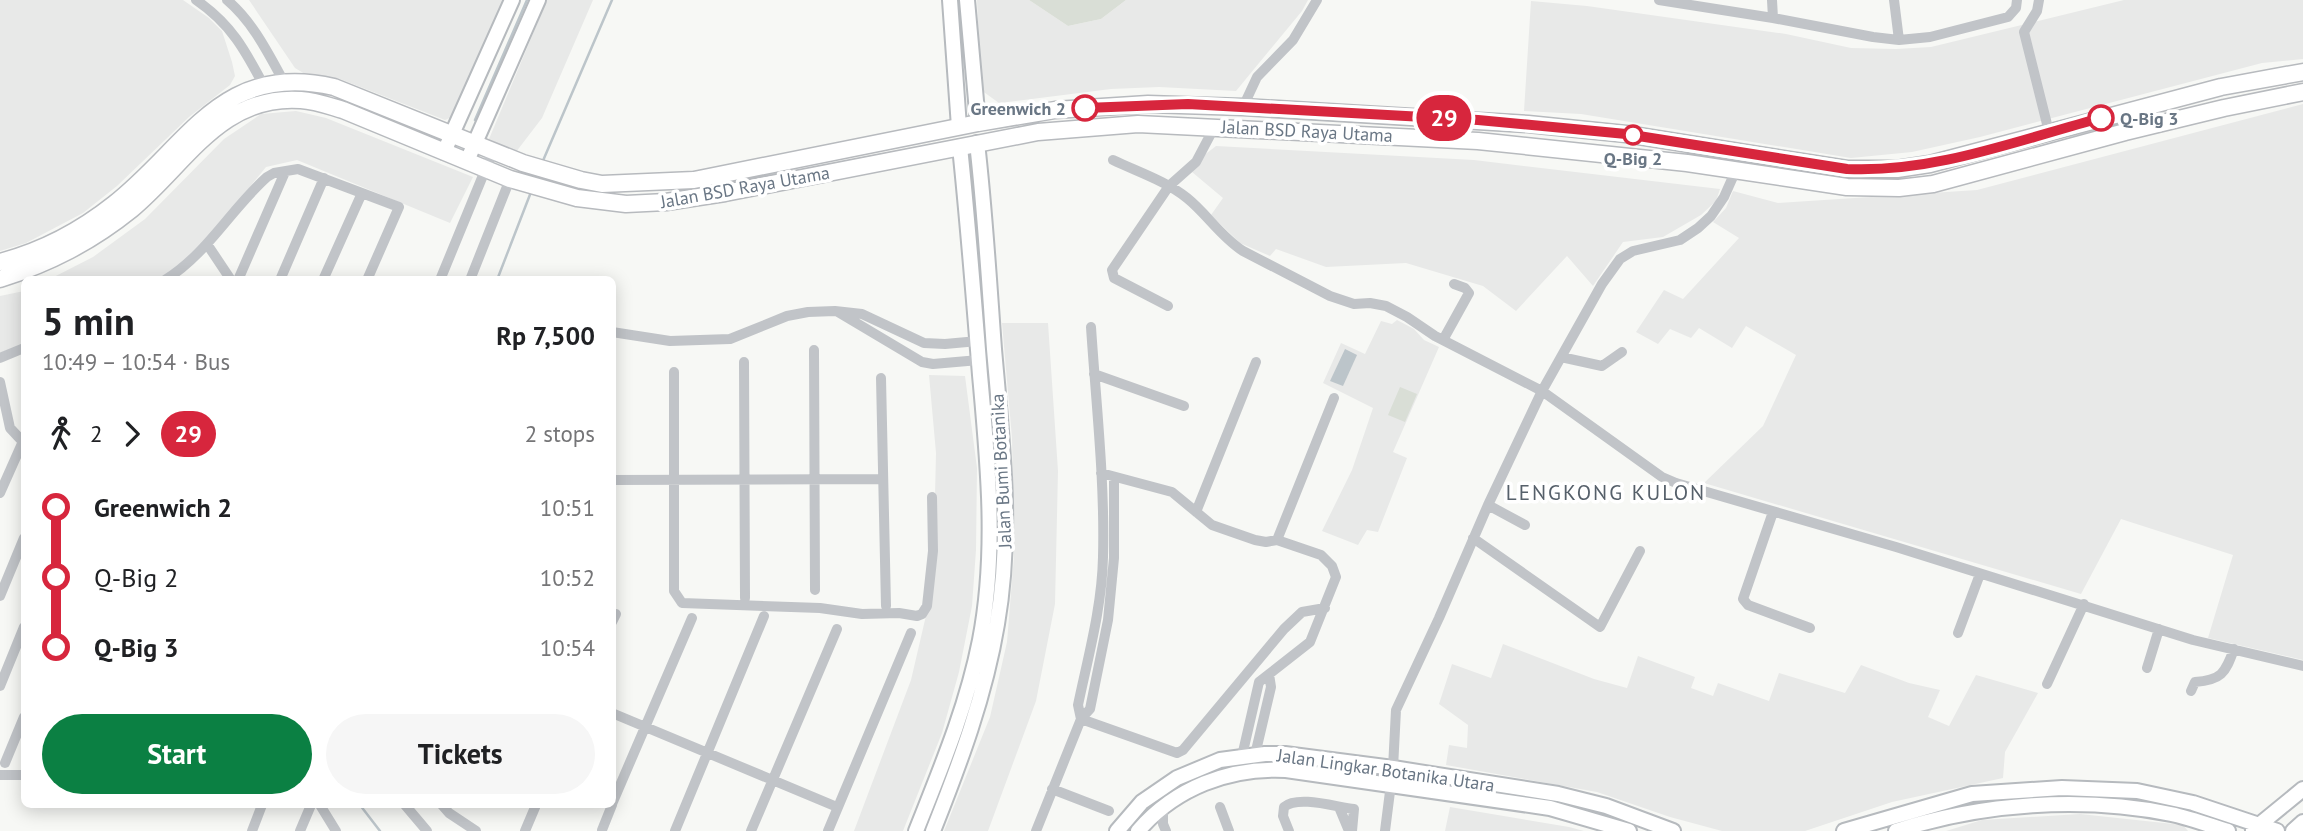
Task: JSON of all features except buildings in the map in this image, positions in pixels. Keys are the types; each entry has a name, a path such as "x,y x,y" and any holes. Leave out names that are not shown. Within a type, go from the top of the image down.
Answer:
{"main road":[{"path":"444,152 512,0"},
{"path":"467,161 538,0"},
{"path":"950,0 959,127"},
{"path":"967,0 978,123"},
{"name":"Jalan BSD Raya Utama","path":"60,248 144,177 215,107 246,91 284,82 302,81 334,87 523,163 603,184 694,180 1055,110 1188,104 1478,120 1626,134 1847,169 1897,169 1930,164 2221,87 2303,72"},
{"name":"Jalan BSD Raya Utama","path":"60,248 134,207 229,117 254,105 285,100 315,102 343,110 512,180 552,192 626,204 666,202 763,186 1038,132 1095,125 1138,124 1478,141 1677,162 1847,187 1877,188 1933,184 2138,129 2303,92"},
{"path":"1478,120 1478,141"},
{"name":"Jalan Bumi Botanika","path":"933,831 982,696 998,622 1006,548 1004,463 977,143"},
{"name":"Jalan Bumi Botanika","path":"916,831 949,747 974,667 990,548 988,473 960,147"},
{"path":"1981,151 1987,170"},
{"path":"0,262 60,248"},
{"path":"0,279 60,248"},
{"path":"990,548 1006,548"},
{"name":"Jalan Lingkar Botanika Utara","path":"1117,831 1142,802 1177,778 1206,765 1249,755 1284,754 1558,794 1606,806 1673,831"},
{"name":"Jalan Lingkar Botanika Utara","path":"1138,831 1163,806 1197,786 1219,776 1255,770 1286,771 1550,808 1629,831"},
{"path":"1844,831 1972,794 2062,788 2137,791 2193,803 2256,828 2277,831"},
{"path":"2256,828 2303,789"},
{"path":"1896,831 1954,815 2001,809 2089,805 2172,814 2228,831"},
{"path":"1600,821 1606,806"},
{"path":"2293,831 2303,822"}],"street":[{"path":"196,0 226,23 243,46 264,86"},
{"path":"214,13 225,0 239,10 259,36 284,82"},
{"path":"1242,107 1257,77 1293,40 1317,0"},
{"path":"1660,0 1899,40 1930,37 2008,17 2017,0"},
{"path":"1772,0 1773,18"},
{"path":"1894,0 1899,40"},
{"path":"2039,0 2037,11 2024,32 2049,132"},
{"path":"1168,306 1114,278 1112,270 1169,186 1196,162 1216,126"},
{"path":"441,276 493,151"},
{"path":"1113,160 1169,186 1188,198 1227,240 1242,251 1344,302 1386,306 1443,340 1542,391 1662,477 2159,629 2303,666"},
{"path":"180,276 267,177 274,173 298,169 399,207 369,276"},
{"path":"1385,831 1393,768 1396,710 1542,391 1602,284 1620,259 1633,251 1680,240 1698,228 1711,216 1724,197 1736,170"},
{"path":"240,276 285,172"},
{"path":"282,276 324,178"},
{"path":"472,276 512,180"},
{"path":"325,276 362,193"},
{"path":"207,244 228,276"},
{"path":"1443,340 1469,293 1465,288 1454,284"},
{"path":"835,310 922,362 933,364 979,360"},
{"path":"616,333 670,341 730,339 787,316 835,310 862,314 924,343 944,345 978,341"},
{"path":"1081,719 1078,705 1097,618 1103,559 1101,473 1091,327"},
{"path":"0,358 21,349"},
{"path":"814,350 815,590"},
{"path":"1561,357 1602,366 1622,352"},
{"path":"744,362 745,598"},
{"path":"1196,512 1256,362"},
{"path":"674,372 674,592 678,599 686,604 820,608 862,614 922,614 927,606 933,551 932,497"},
{"path":"1094,374 1184,406"},
{"path":"881,378 886,606"},
{"path":"0,382 10,428 21,438"},
{"path":"1277,540 1334,398"},
{"path":"0,494 3,479 21,446"},
{"path":"1101,473 1172,492 1212,525 1255,540 1277,540 1321,555 1332,566 1336,577 1310,642 1259,682 1249,755"},
{"path":"1035,831 1081,719 1090,709 1108,620 1114,558 1114,477"},
{"path":"616,480 882,479"},
{"path":"1488,505 1525,525"},
{"path":"1773,512 1743,599 1746,603 1810,628"},
{"path":"1473,538 1600,627 1640,551"},
{"path":"0,596 21,545"},
{"path":"1958,633 1980,574"},
{"path":"2047,684 2084,604"},
{"path":"1081,719 1177,753 1183,750 1284,629 1302,612 1325,608"},
{"path":"675,831 764,616"},
{"path":"616,795 692,618"},
{"path":"751,831 837,629"},
{"path":"2147,668 2159,629"},
{"path":"828,831 911,632"},
{"path":"0,686 21,634"},
{"path":"2191,691 2195,682 2208,682 2222,675 2234,649"},
{"path":"616,715 837,807"},
{"path":"21,723 2,763 21,774"},
{"path":"0,775 21,775"},
{"path":"1052,789 1108,811"},
{"path":"1289,831 1283,816 1284,807 1289,803 1301,801 1354,809 1351,831"},
{"path":"1163,806 1163,824 1166,831"},
{"path":"1220,807 1228,831"},
{"path":"252,831 261,808"},
{"path":"300,831 310,808"},
{"path":"322,808 336,831"},
{"path":"408,808 427,831"},
{"path":"448,808 476,831"},
{"path":"525,831 535,808"},
{"path":"601,830 610,808"}],"shaded area":[{"path":"0,0 183,0 222,31 235,76 230,85 189,117 117,186 83,213 26,243 0,251"},
{"path":"249,0 506,0 459,110 445,120 340,79 305,74 295,68"},
{"path":"547,0 593,0 542,118 516,152 489,139"},
{"path":"977,0 1029,0 1068,26 1101,19 1126,0 1308,0 1302,11 1236,91 1159,87 1111,89 999,103 981,90"},
{"path":"1029,0 1126,0 1101,19 1068,26"},
{"path":"2124,0 2303,0 2303,59 2262,63 1980,137 1912,152 1851,158 1581,114 1524,111 1531,1 1587,6 1786,34 1851,48 1896,49 1931,47"},
{"path":"2303,104 2303,660 2208,638 2233,555 2121,519 2081,594 1704,483 1763,426 1796,355 1746,326 1732,348 1699,328 1691,338 1670,329 1658,344 1636,332 1664,290 1683,299 1739,238 1713,222 1726,208 1733,191 1778,203 1977,190"},
{"path":"296,111 326,118 473,177 450,223 297,160 266,167 211,235 168,276 56,276 93,257 145,219 224,139 261,114"},
{"path":"1216,146 1474,160 1720,189 1716,201 1701,215 1663,237 1623,242 1593,286 1567,256 1516,311 1483,286 1406,263 1326,267 1276,249 1270,256 1240,243 1211,215 1223,198 1192,172 1203,156"},
{"path":"21,292 21,345 0,353 0,296"},
{"path":"1397,320 1414,329 1424,340 1439,347 1393,452 1407,458 1378,532 1367,530 1358,545 1322,531 1352,470 1373,408 1323,383 1341,343 1365,354 1381,321 1392,324"},
{"path":"1002,323 1048,323 1058,471 1055,604 1036,701 988,831 944,831 990,717 1007,642 1014,556 1012,438"},
{"path":"1345,349 1357,355 1343,386 1330,381"},
{"path":"929,375 965,376 977,468 972,606 959,672 942,733 903,831 854,831 911,680 928,607 934,538 936,453"},
{"path":"1400,387 1417,394 1405,422 1388,415"},
{"path":"1503,644 1594,679 1627,688 1638,656 1695,677 1691,688 1713,696 1718,683 1769,701 1779,673 1845,693 1861,665 1909,683 1940,690 1928,717 1949,726 1976,675 2038,693 2005,752 2003,778 1892,802 1805,831 1722,831 1670,817 1597,792 1446,765 1449,745 1467,748 1468,725 1439,704 1452,664 1491,678"},
{"path":"1450,807 1569,827 1584,831 1445,831"},
{"path":"2080,814 2183,825 2188,831 1946,831 1982,820"}],"waterway":[{"path":"475,120 527,0"},
{"path":"542,163 612,0"},
{"path":"499,276 531,192"},
{"path":"362,808 380,831"}],"bus line":[{"name":"29","path":"1085,108 1188,104 1478,120 1626,134 1867,170 1930,164 2101,118"}],"place":[{"name":"Greenwich 2","path":"1085,108"},
{"name":"Q-Big 3","path":"2101,118"},
{"name":"Q-Big 2","path":"1633,135"}],"district":[{"name":"LENGKONG KULON","path":"1606,492"}]}
